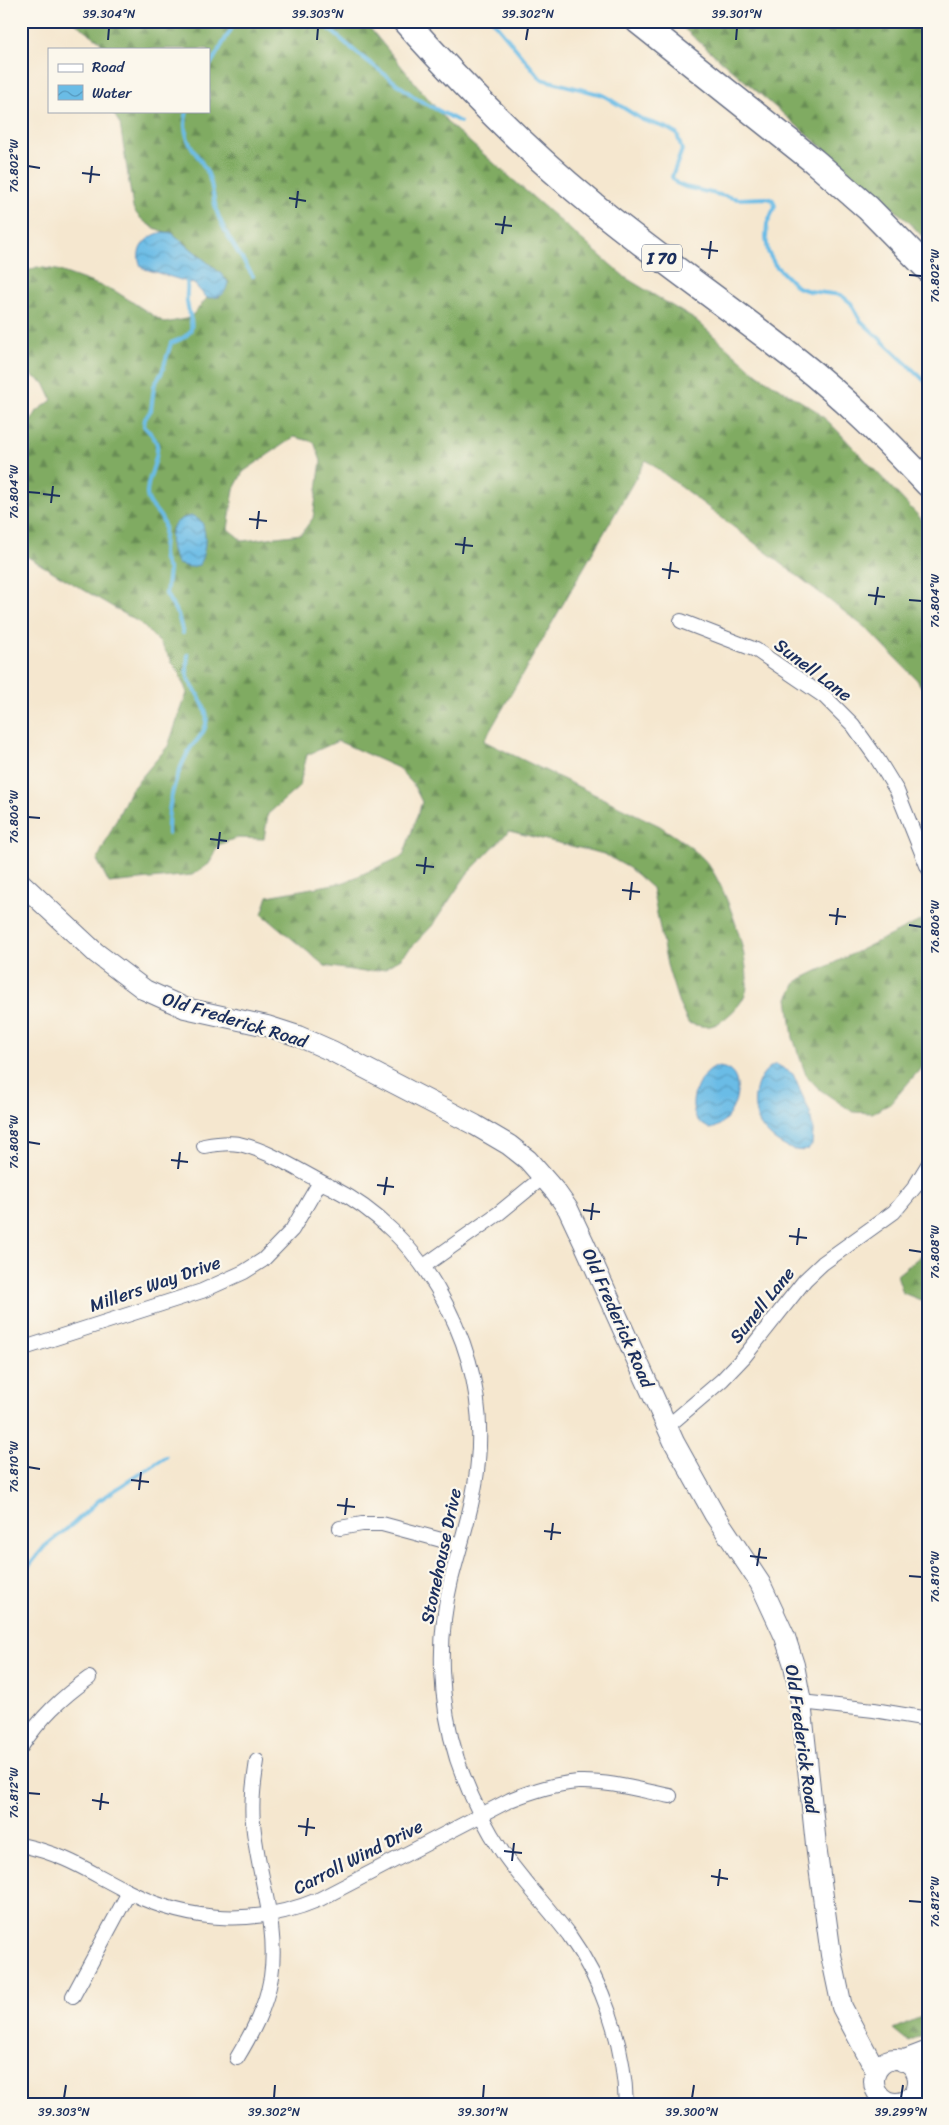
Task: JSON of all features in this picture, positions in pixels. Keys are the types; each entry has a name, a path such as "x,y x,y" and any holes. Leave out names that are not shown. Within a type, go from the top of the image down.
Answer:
{"highway":[{"name":"I 70","path":"405,21 488,110 534,153 600,210 799,362 875,428 928,484"},
{"path":"638,21 854,196 928,269"}],"street":[{"name":"Sunell Lane","path":"681,621 756,650 825,697 853,725 897,791 928,868"},
{"name":"Old Frederick Road","path":"21,883 96,953 145,990 185,1008 267,1026 298,1036 332,1051 476,1124 509,1145 528,1160 568,1209 667,1427 693,1478 760,1583 785,1637 794,1665 801,1702 818,1862 831,1955 842,2006 857,2037 886,2069"},
{"name":"Stonehouse Drive","path":"204,1146 225,1143 239,1144 270,1156 344,1194 372,1214 399,1236 424,1266 449,1309 462,1338 476,1391 480,1440 474,1489 450,1583 445,1614 442,1671 447,1717 456,1754 481,1815 502,1852 570,1937 600,1990 614,2024 625,2083 626,2104"},
{"name":"Sunell Lane","path":"667,1427 722,1380 744,1357 805,1280 823,1263 894,1212 914,1188 928,1165"},
{"path":"424,1266 498,1213 543,1177"},
{"name":"Millers Way Drive","path":"21,1349 202,1291 244,1272 263,1260 287,1235 304,1211 320,1182"},
{"path":"340,1528 362,1524 382,1524 460,1545"},
{"path":"21,1747 34,1727 50,1709 89,1678"},
{"path":"801,1702 928,1718"},
{"path":"237,2058 254,2028 265,2001 271,1978 271,1915 252,1822 253,1790 257,1760"},
{"name":"Carroll Wind Drive","path":"21,1845 71,1860 130,1892 158,1904 201,1916 240,1918 271,1915 299,1908 320,1899 510,1800 533,1791 577,1782 598,1783 670,1796"},
{"path":"73,1996 130,1892"},
{"path":"865,2104 886,2069 928,2051"},
{"path":"912,2067 917,2076 923,2076 910,2097 896,2103 888,2102 881,2098 886,2069 912,2067"}],"green space":[{"path":"72,21 364,21 450,125 626,278 697,321 758,375 815,410 831,424 928,526 928,697 917,680 867,629 646,460 484,741 660,826 692,848 708,864 729,906 741,940 747,973 747,987 743,999 719,1023 710,1026 700,1026 688,1023 679,1004 667,965 652,888 629,868 604,854 509,831 467,874 432,926 401,958 384,969 364,972 325,966 262,914 268,896 345,882 403,856 422,802 413,784 398,768 338,741 307,755 299,787 268,814 264,839 236,838 218,845 209,864 192,875 109,883 97,860 130,791 168,746 187,693 180,675 161,644 140,623 21,553 21,469 30,455 30,439 27,428 37,411 52,400 44,383 21,369 21,274 37,267 57,270 115,291 165,323 190,318 207,298 220,297 172,233 149,225 133,208 120,124 113,112 210,112 210,48 103,48 100,41","holes":["294,437 314,442 321,461 313,518 301,534 243,541 228,529 234,489 243,472"]},
{"path":"675,21 915,21 928,63 928,243 909,222"},
{"path":"928,917 928,1060 890,1104 872,1113 853,1112 819,1089 806,1075 793,1038 788,998 797,981"},
{"path":"928,1250 928,1303 903,1293 897,1275"},
{"path":"928,2014 928,2031 909,2042 893,2029"}],"water":[{"path":"163,232 172,233 220,273 228,282 222,295 207,298 194,284 142,268 139,255 142,245 146,240"},
{"path":"193,516 202,522 205,544 199,565 190,567 178,564 172,548 171,534 177,522"},
{"path":"776,1064 793,1074 810,1113 813,1131 812,1145 808,1150 795,1150 775,1140 764,1130 757,1116 755,1099 759,1081 769,1068"},
{"path":"716,1067 728,1070 734,1076 737,1086 736,1097 732,1109 726,1118 719,1126 710,1129 701,1124 697,1119 693,1105 700,1082 704,1076"}],"waterway":[{"path":"210,65 236,21"},
{"path":"320,21 357,53 417,99 460,122"},
{"path":"493,21 541,79 603,95 643,120 667,128 677,134 682,150 672,177 676,183 685,187 738,199 766,198 773,200 775,206 767,224 766,238 768,252 775,265 797,287 809,291 841,295 851,303 860,320 928,384"},
{"path":"187,112 185,130 187,138 208,174 220,220 253,276"},
{"path":"183,633 178,615 166,594 169,570 163,554 163,521 150,503 147,495 148,482 156,458 157,445 154,437 144,426 145,419 151,410 154,386 162,372 171,343 190,332 191,322 187,302 187,282"},
{"path":"168,834 170,802 179,771 188,752 203,733 207,718 204,706 188,678 188,655"},
{"path":"21,1576 45,1546 98,1501 166,1457"}]}
